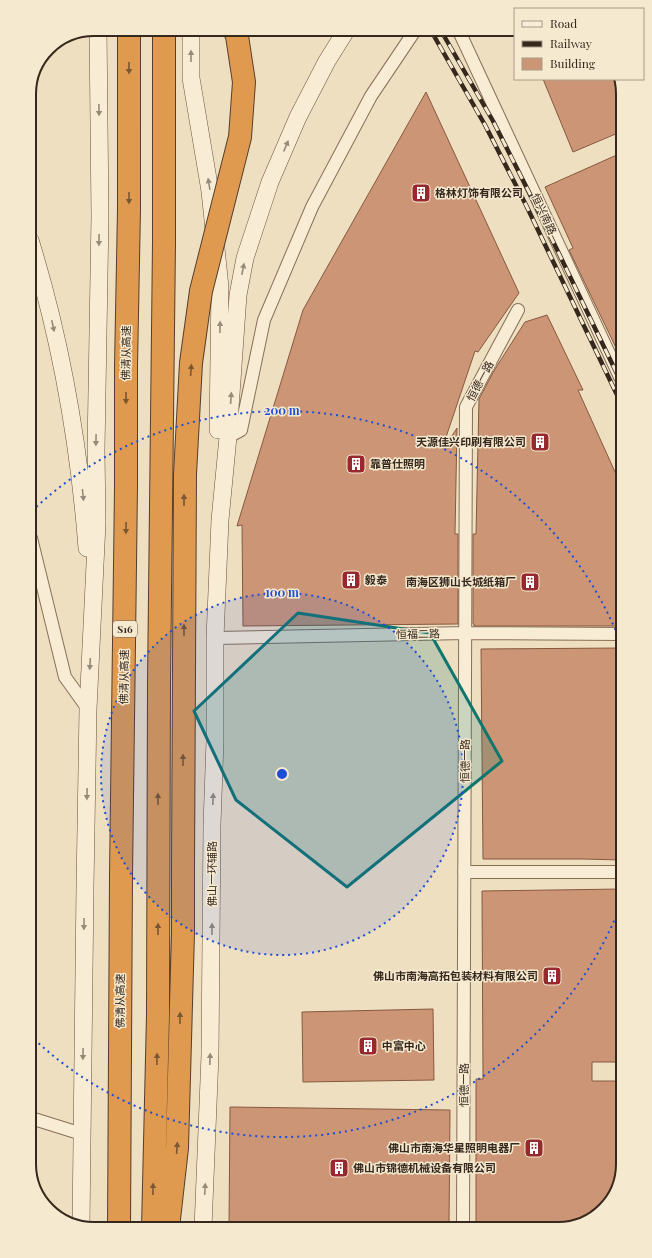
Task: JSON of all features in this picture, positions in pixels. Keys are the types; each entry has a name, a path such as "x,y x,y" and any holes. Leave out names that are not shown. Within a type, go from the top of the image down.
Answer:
{"highway":[{"name":"佛清从高速","path":"118,1222 129,36"},
{"path":"153,1222 158,1015 159,684 164,234 164,36"},
{"path":"169,1222 177,1148 182,933 184,482 191,363 201,291 240,137 244,82 237,36"}],"main road":[{"path":"81,1221 88,709 98,524 96,450 100,216 98,36"},
{"path":"191,36 191,78 210,191 220,287 218,435 220,520"},
{"path":"220,520 228,437 238,295 245,258 270,182 298,117 327,61 343,36"},
{"path":"36,262 51,316 73,422 80,468 93,625"},
{"path":"36,271 43,288"},
{"name":"佛山一环辅路","path":"203,1222 210,1055 212,825 215,740 214,638 220,520"}],"street":[{"path":"228,437 241,430 264,320 312,206 371,96 411,36"},
{"name":"恒兴南路","path":"461,36 616,368"},
{"name":"恒德一路","path":"463,1222 466,407 518,310"},
{"path":"36,559 64,677 88,709"},
{"name":"恒福二路","path":"214,638 465,633 616,634"},
{"path":"464,872 616,872"},
{"path":"36,1120 82,1134"}],"highlighted area":[{"path":"298,613 430,633 502,761 347,887 236,800 194,711"}],"building":[{"path":"543,80 614,80 616,94 616,134 573,152"},
{"path":"426,92 519,293 478,352 475,351 444,443 446,445 457,428 455,534 458,534 458,624 243,626 242,525 237,526 303,310"},
{"path":"616,155 616,348 569,250 573,248 545,187"},
{"path":"547,315 583,390 578,390 616,474 616,626 474,626 473,624 473,534 476,534 479,399 495,369 525,322"},
{"path":"616,648 616,860 483,859 481,649"},
{"path":"616,889 616,1062 592,1062 592,1081 616,1081 616,1172 610,1190 599,1205 580,1218 558,1222 476,1222 476,1079 483,1079 482,891"},
{"name":"中富中心","path":"433,1009 434,1080 303,1082 302,1012"},
{"name":"佛山市锦德机械设备有限公司","path":"230,1107 450,1110 449,1222 229,1222"}],"railway":[{"path":"434,36 485,125 526,205 616,393"},
{"path":"444,36 493,121 616,372"}],"place":[{"name":"格林灯饰有限公司","path":"421,193"},
{"name":"天源佳兴印刷有限公司","path":"540,442"},
{"name":"靠普仕照明","path":"356,464"},
{"name":"毅泰","path":"351,580"},
{"name":"南海区狮山长城纸箱厂","path":"530,582"},
{"name":"佛山市南海高拓包装材料有限公司","path":"552,976"},
{"name":"中富中心","path":"368,1046"},
{"name":"佛山市南海华星照明电器厂","path":"534,1148"},
{"name":"佛山市锦德机械设备有限公司","path":"339,1168"}]}
